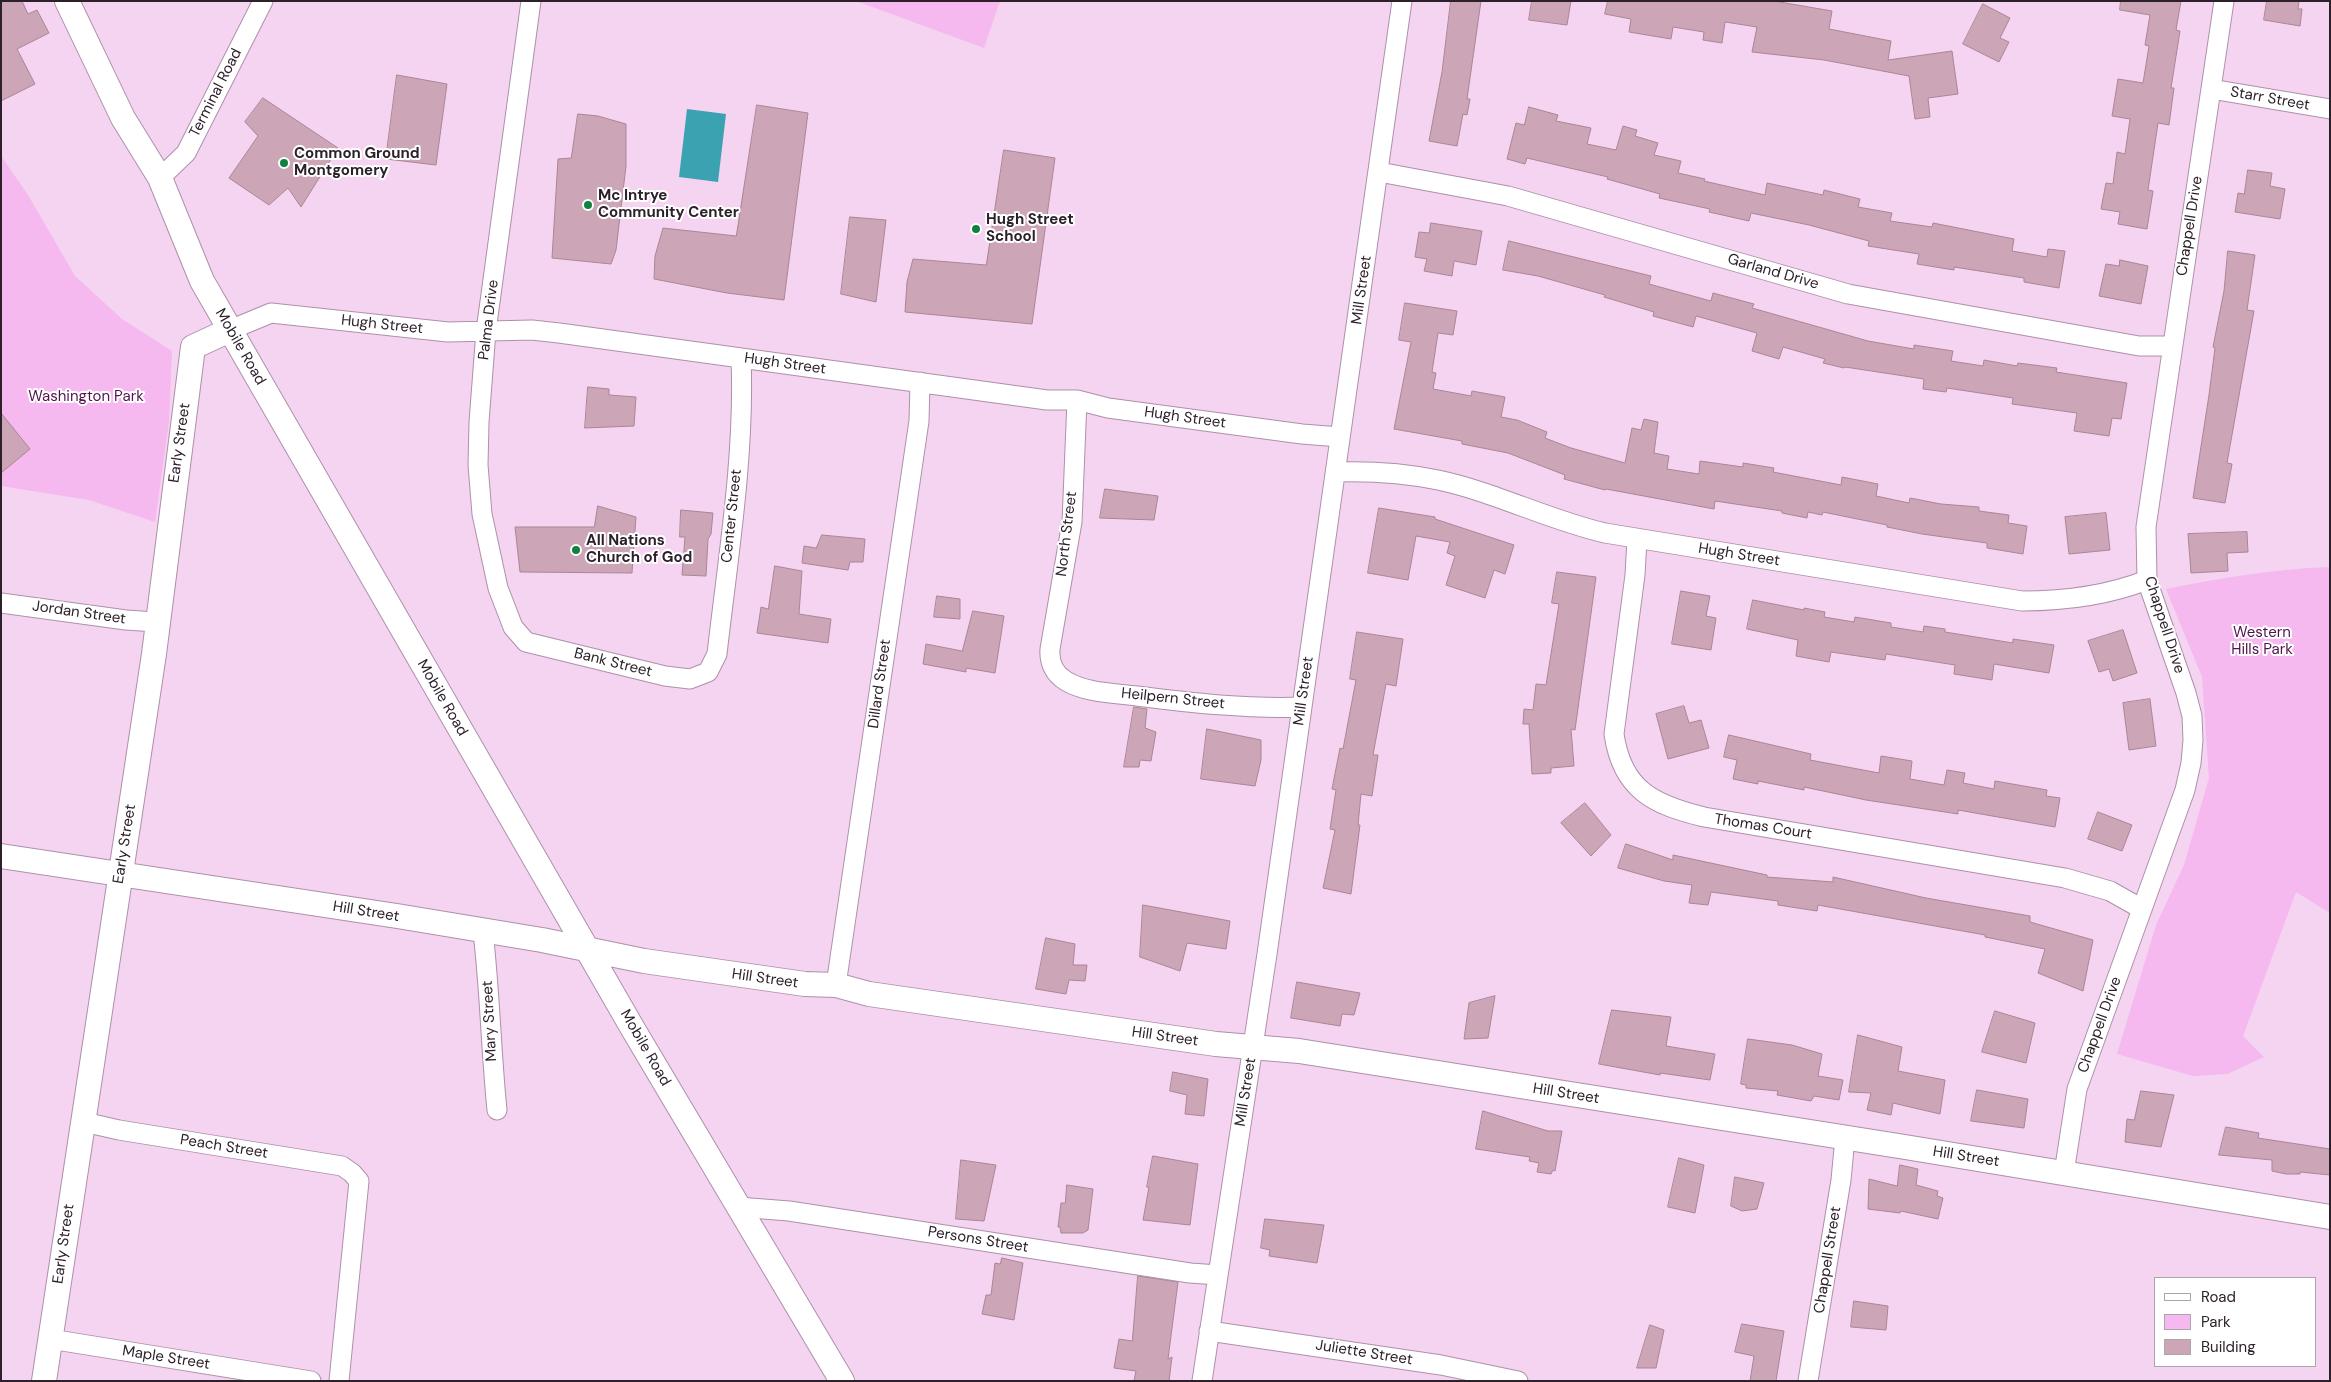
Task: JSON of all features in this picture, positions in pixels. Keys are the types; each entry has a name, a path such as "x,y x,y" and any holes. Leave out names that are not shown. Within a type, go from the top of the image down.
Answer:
{"street":[{"name":"Mobile Road","path":"67,1 123,118 160,178 202,281 738,1207 776,1266 842,1381"},
{"name":"Terminal Road","path":"160,178 186,152 263,1"},
{"name":"Palma Drive","path":"519,636 513,627 498,588 482,514 478,465 479,422 486,331 531,1"},
{"name":"Mill Street","path":"1202,1381 1253,1047 1402,1"},
{"name":"Chappell Drive","path":"2064,1173 2077,1089 2185,790 2191,763 2193,740 2192,716 2186,693 2147,580 2146,527 2224,1"},
{"name":"Starr Street","path":"2211,89 2330,109"},
{"name":"Garland Drive","path":"1379,172 1508,196 1848,294 2139,346 2172,346"},
{"name":"Hugh Street","path":"230,330 271,313 448,332 532,330 1047,400 1077,400 1118,409 1302,434 1340,437"},
{"name":"Early Street","path":"44,1381 69,1204 84,1122 154,654 156,622 193,347 230,330"},
{"name":"Center Street","path":"708,672 717,654 733,516 743,394 741,358"},
{"name":"Dillard Street","path":"836,985 919,421 920,382"},
{"name":"North Street","path":"1052,667 1050,649 1072,522 1077,400"},
{"name":"Hugh Street","path":"1336,472 1376,471 1438,480 1475,490 1568,525 2022,601 2057,601 2119,591 2147,580"},
{"name":"Thomas Court","path":"1637,538 1635,575 1614,734 1616,748 1625,769 1645,794 1658,804 1673,810 1704,817 2065,878 2110,891 2142,909"},
{"name":"Jordan Street","path":"1,603 126,620 156,622"},
{"name":"Bank Street","path":"519,636 533,645 665,676 690,679 708,672"},
{"name":"Heilpern Street","path":"1052,667 1065,680 1079,686 1106,692 1264,708 1302,707"},
{"name":"Hill Street","path":"1,856 397,916 644,961 806,984 836,985 869,994 1216,1044 1299,1051 2330,1217"},
{"name":"Mary Street","path":"482,932 489,978 491,1052 496,1110"},
{"name":"Peach Street","path":"84,1122 119,1130 342,1166 352,1173 359,1181 339,1381"},
{"name":"Chappell Street","path":"1808,1381 1841,1180 1845,1138"},
{"name":"Persons Street","path":"738,1207 789,1211 1218,1275"},
{"name":"Juliette Street","path":"1209,1331 1441,1365 1518,1381"},
{"name":"Maple Street","path":"50,1339 311,1381"}],"green space":[{"path":"856,1 1000,1 984,48"},
{"name":"Washington Park","path":"1,156 28,195 75,276 122,319 172,351 169,421 155,522 89,500 1,486"},
{"name":"Western Hills Park","path":"2330,567 2330,913 2296,892 2243,1036 2264,1057 2227,1074 2193,1076 2117,1054 2156,925 2184,865 2209,778 2202,677 2166,589 2247,575"}],"water":[{"path":"687,109 726,114 718,182 679,177"}],"building":[{"path":"1,1 22,1 28,14 37,10 49,33 17,49 35,84 1,101"},
{"path":"1451,1 1481,1 1467,99 1470,99 1467,115 1463,114 1457,146 1429,141 1442,72"},
{"path":"1532,1 1571,1 1567,25 1529,20"},
{"path":"1608,1 1774,1 1832,11 1829,29 1891,41 1888,60 1952,51 1958,94 1928,98 1930,117 1915,119 1909,76 1824,60 1752,52 1757,27 1725,22 1722,43 1703,40 1704,32 1673,27 1671,39 1629,32 1631,19 1605,14"},
{"path":"2121,1 2181,1 2176,30 2180,31 2171,88 2174,88 2169,125 2158,123 2148,190 2153,191 2147,229 2118,224 2120,212 2101,209 2106,183 2113,184 2117,152 2125,154 2130,119 2112,116 2118,79 2143,83 2149,46 2145,45 2150,15 2120,10"},
{"path":"2267,1 2299,1 2298,9 2302,9 2300,26 2264,20"},
{"path":"1983,4 2010,18 2000,38 2009,42 1999,62 1963,44"},
{"path":"397,75 447,84 436,165 386,159"},
{"name":"Common Ground Montgomery","path":"263,98 338,148 301,207 288,188 269,205 229,178 258,136 245,122"},
{"path":"757,105 808,113 784,300 727,293 654,279 655,256 663,228 736,236"},
{"path":"1529,107 1558,115 1556,121 1591,128 1587,144 1616,150 1623,126 1637,130 1635,136 1658,143 1654,155 1681,161 1678,173 1705,179 1704,181 1765,195 1767,183 1823,195 1824,190 1860,199 1858,207 1892,213 1890,221 1932,227 1933,223 2014,239 2012,251 2047,257 2048,249 2065,251 2059,288 2024,282 2024,278 1954,267 1954,270 1917,264 1919,254 1868,246 1869,241 1809,225 1751,213 1749,221 1709,212 1710,209 1659,198 1660,194 1607,179 1608,177 1527,158 1525,164 1507,159 1516,123 1524,125"},
{"name":"Mc Intrye Community Center","path":"578,114 598,116 626,124 626,166 616,250 611,264 552,258 558,159 571,158"},
{"path":"1004,150 1055,158 1032,324 905,312 907,282 913,259 986,265"},
{"path":"2248,170 2272,173 2270,186 2285,189 2280,219 2235,212 2238,193 2244,194"},
{"path":"850,217 886,220 876,302 841,294"},
{"path":"1431,223 1482,231 1476,265 1454,261 1452,276 1424,271 1427,259 1415,257 1419,232 1429,233"},
{"path":"1509,241 1651,276 1649,284 1711,301 1713,293 1754,304 1752,308 1868,341 1914,349 1914,345 1953,351 1951,361 1983,366 1984,360 2017,366 2018,363 2057,368 2056,372 2127,383 2121,419 2112,418 2109,436 2074,431 2077,413 2012,404 2013,398 1947,388 1946,392 1923,389 1924,379 1844,368 1823,363 1825,359 1783,347 1779,359 1752,351 1757,333 1696,316 1693,327 1653,316 1654,312 1604,297 1605,295 1538,276 1503,270"},
{"path":"2228,251 2255,255 2247,310 2254,311 2227,463 2232,464 2225,503 2193,498 2209,395 2215,348 2213,347 2224,291"},
{"path":"2120,260 2148,266 2141,304 2099,296 2106,264 2119,266"},
{"path":"1405,303 1457,311 1453,335 1438,333 1432,372 1436,373 1433,389 1471,396 1472,391 1505,397 1501,417 1517,420 1547,432 1545,438 1571,448 1625,463 1632,428 1641,430 1644,419 1658,422 1654,453 1669,456 1667,469 1699,474 1700,461 1743,467 1743,463 1774,468 1773,472 1841,485 1842,477 1878,484 1876,496 1909,503 1910,498 1941,504 1979,507 1979,511 2009,515 2008,523 2027,526 2023,554 1987,548 1987,543 1922,534 1823,512 1822,515 1808,512 1807,518 1782,513 1782,511 1715,501 1714,509 1605,490 1564,479 1565,475 1508,453 1462,444 1462,441 1394,429 1411,342 1399,340"},
{"path":"588,387 609,389 609,395 636,397 634,426 585,428"},
{"path":"1,413 30,449 1,473"},
{"path":"1105,489 1158,496 1154,520 1100,518"},
{"name":"All Nations Church of God","path":"598,506 636,517 632,573 520,572 515,527 594,527"},
{"path":"1379,508 1435,517 1435,519 1514,545 1505,574 1494,570 1485,598 1446,585 1455,556 1447,553 1450,542 1416,536 1408,580 1368,573"},
{"path":"681,510 713,513 711,534 708,539 706,576 682,575 685,537 680,537"},
{"path":"2106,513 2110,550 2069,554 2065,517"},
{"path":"2247,532 2248,552 2227,553 2228,571 2191,573 2188,534"},
{"path":"822,535 865,539 863,562 850,562 848,570 802,563 804,546 816,548"},
{"path":"775,566 802,571 799,614 831,619 828,643 757,633 761,607 768,609"},
{"path":"1557,572 1596,577 1575,730 1571,729 1574,766 1551,768 1551,773 1532,774 1529,724 1523,724 1524,709 1533,710 1536,684 1546,685 1559,604 1552,603"},
{"path":"1681,591 1710,596 1706,616 1716,618 1711,650 1672,644"},
{"path":"937,596 960,599 960,619 934,617"},
{"path":"1753,600 1825,612 1824,617 1854,622 1855,617 1891,623 1891,627 1923,632 1924,626 1945,629 1945,632 2013,643 2013,639 2054,645 2049,673 1994,664 1992,680 1954,674 1955,665 1886,654 1885,660 1831,652 1829,662 1796,656 1798,640 1747,629"},
{"path":"973,611 1004,616 995,673 966,668 966,672 923,664 926,644 962,651"},
{"path":"2123,630 2137,673 2113,681 2109,669 2099,672 2088,641"},
{"path":"1357,632 1403,639 1396,686 1386,684 1373,755 1378,755 1372,796 1361,794 1358,825 1360,825 1351,894 1323,888 1335,830 1330,829 1336,790 1332,789 1340,748 1343,749 1356,680 1350,679"},
{"path":"2150,699 2156,746 2129,750 2123,703"},
{"path":"1684,706 1689,723 1701,720 1709,748 1668,759 1656,714"},
{"path":"1134,707 1147,709 1145,728 1156,732 1151,761 1140,760 1139,767 1124,767"},
{"path":"1207,729 1261,740 1261,760 1255,786 1201,779"},
{"path":"1729,735 1811,754 1810,760 1879,773 1881,756 1912,761 1910,779 1944,785 1947,770 1965,773 1963,783 1994,789 1995,781 2047,790 2046,796 2060,798 2055,827 1958,810 1958,814 1866,800 1804,787 1804,790 1758,781 1758,784 1733,779 1737,760 1724,757"},
{"path":"1585,803 1611,835 1591,856 1561,823"},
{"path":"2098,812 2132,825 2122,851 2088,839"},
{"path":"1626,844 1673,860 1673,855 1767,875 1767,877 1833,882 1833,877 1926,898 2030,916 2030,922 2093,940 2083,991 2038,973 2045,949 1985,937 1985,935 1818,905 1817,911 1778,905 1778,901 1711,892 1708,905 1689,903 1692,885 1664,881 1618,868"},
{"path":"1143,905 1230,921 1226,949 1187,943 1180,971 1140,957"},
{"path":"1046,938 1075,944 1073,965 1087,965 1085,981 1069,980 1066,994 1036,989"},
{"path":"1297,982 1360,993 1354,1015 1342,1014 1340,1026 1291,1018"},
{"path":"1495,996 1488,1038 1464,1039 1469,1003"},
{"path":"1612,1010 1671,1017 1666,1046 1715,1054 1710,1080 1660,1073 1660,1075 1599,1064"},
{"path":"1995,1011 2035,1023 2026,1063 1982,1052"},
{"path":"1858,1035 1902,1047 1898,1071 1945,1080 1940,1114 1893,1103 1891,1115 1867,1110 1871,1093 1849,1092"},
{"path":"1748,1039 1792,1045 1822,1054 1818,1076 1843,1080 1839,1100 1814,1096 1811,1101 1777,1095 1778,1091 1746,1088 1746,1085 1741,1084"},
{"path":"1173,1072 1208,1079 1204,1116 1185,1114 1187,1095 1170,1091"},
{"path":"1977,1090 2028,1099 2024,1128 1971,1121"},
{"path":"2141,1091 2174,1095 2161,1147 2125,1142 2127,1119 2134,1120"},
{"path":"1483,1111 1548,1131 1562,1131 1555,1171 1553,1170 1551,1174 1537,1172 1539,1163 1529,1161 1530,1157 1476,1149"},
{"path":"2226,1127 2259,1133 2258,1138 2330,1149 2330,1175 2300,1172 2300,1174 2286,1174 2272,1171 2272,1160 2219,1155"},
{"path":"1153,1156 1198,1164 1190,1225 1143,1220"},
{"path":"1679,1158 1704,1165 1695,1213 1668,1207"},
{"path":"961,1160 996,1165 984,1221 956,1219"},
{"path":"1900,1165 1918,1169 1916,1185 1938,1191 1937,1196 1943,1198 1938,1219 1901,1211 1900,1213 1868,1209 1869,1179 1897,1186"},
{"path":"1735,1177 1764,1183 1757,1209 1742,1211 1731,1206"},
{"path":"1067,1185 1093,1189 1088,1230 1083,1233 1061,1233 1060,1227 1058,1227 1061,1203 1065,1203"},
{"path":"1265,1219 1324,1225 1317,1263 1269,1256 1270,1250 1261,1248"},
{"path":"1002,1258 1023,1263 1014,1320 982,1314 986,1295 991,1295 995,1263 1000,1264"},
{"path":"1138,1276 1178,1282 1168,1359 1172,1357 1169,1381 1134,1381 1136,1371 1114,1368 1119,1339 1132,1341"},
{"path":"1854,1301 1888,1306 1886,1330 1851,1327"},
{"path":"1742,1324 1784,1331 1776,1381 1750,1381 1754,1356 1735,1352"},
{"path":"1650,1325 1664,1330 1656,1368 1637,1368"}],"place":[{"name":"Common Ground Montgomery","path":"284,163"},
{"name":"Mc Intrye Community Center","path":"588,205"},
{"name":"Hugh Street School","path":"976,229"},
{"name":"All Nations Church of God","path":"576,550"}]}
